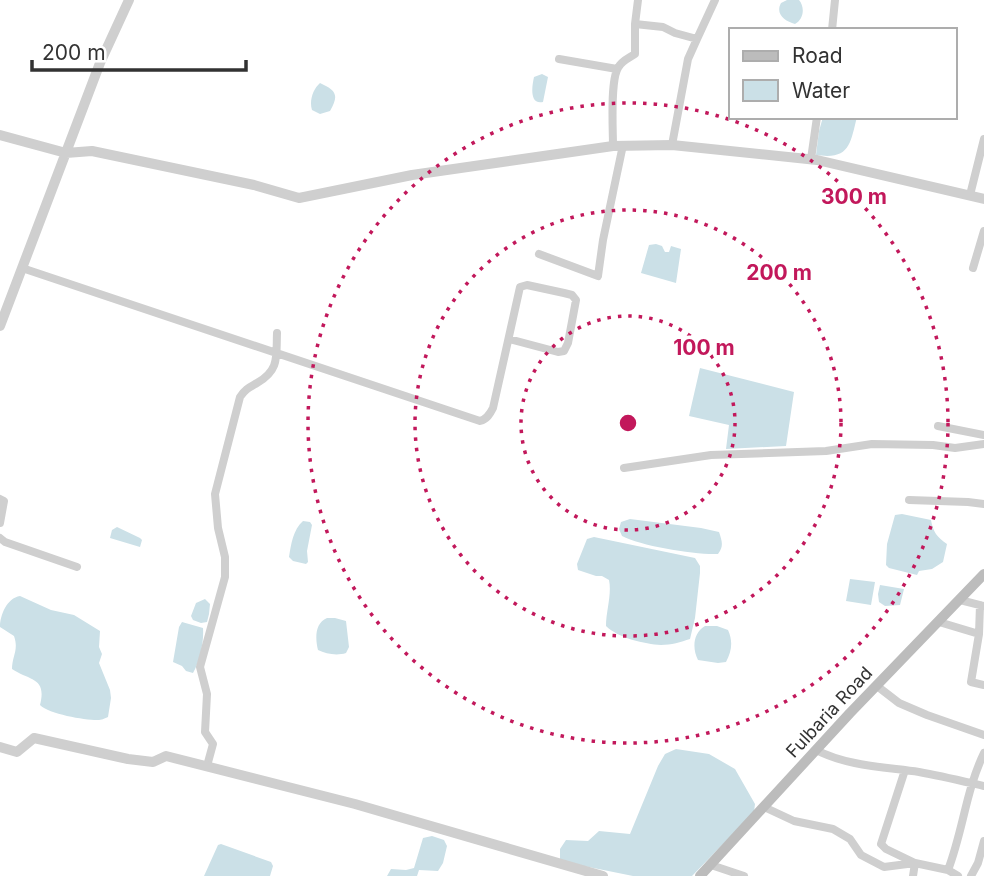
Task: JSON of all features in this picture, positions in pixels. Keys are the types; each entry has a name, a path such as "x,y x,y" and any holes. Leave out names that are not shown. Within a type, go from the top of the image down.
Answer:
{"main road":[{"name":"Fulbaria Road","path":"700,876 984,574"}],"street":[{"path":"0,326 100,62 130,0"},
{"path":"539,254 598,276 618,146 612,100 617,69 623,61 635,54 638,0"},
{"path":"672,145 688,59 715,0"},
{"path":"832,28 835,0"},
{"path":"635,24 663,27 697,39"},
{"path":"559,59 617,69"},
{"path":"811,159 817,119"},
{"path":"0,135 66,153 92,151 254,185 299,198 412,175 618,146 672,145 811,159 984,199"},
{"path":"970,195 984,139"},
{"path":"973,268 984,231"},
{"path":"22,268 480,421 484,420 493,408 520,287 527,285 572,295 576,300 564,351 558,352 509,340"},
{"path":"207,766 213,744 205,732 207,694 200,667 225,577 225,557 218,528 215,494 240,397 245,389 270,375 274,368 277,333"},
{"path":"938,426 984,435"},
{"path":"624,468 711,455 826,451 872,444 955,448 984,444"},
{"path":"0,499 4,500 0,523"},
{"path":"909,500 984,504"},
{"path":"0,538 76,567"},
{"path":"960,600 982,606 971,682 984,685"},
{"path":"939,622 979,634"},
{"path":"877,686 898,703 984,735"},
{"path":"0,747 16,752 34,738 128,759 153,762 166,756 355,804 603,876"},
{"path":"816,750 833,759 984,786"},
{"path":"948,870 959,841 972,782 984,753"},
{"path":"905,770 881,844 915,863 948,870 958,876"},
{"path":"764,807 794,821 833,829 850,839 861,855 884,867 915,863"},
{"path":"971,876 984,841"},
{"path":"913,876 915,863"},
{"path":"710,865 744,876"}],"water":[{"path":"787,0 799,0 803,13 795,24 782,16 779,7"},
{"path":"542,74 548,77 543,102 539,102 535,101 532,94 534,77"},
{"path":"320,83 332,90 335,100 330,111 320,114 312,110 311,103"},
{"path":"822,119 856,119 847,148 836,155 816,155"},
{"path":"649,245 662,246 665,252 669,252 671,246 681,249 676,283 641,273"},
{"path":"700,368 794,392 786,446 726,449 729,425 689,416"},
{"path":"895,515 931,520 936,534 947,544 943,562 932,569 919,571 917,575 886,565 887,544"},
{"path":"630,519 719,532 721,548 718,554 696,553 631,540 622,536 619,529 621,522"},
{"path":"303,521 312,525 306,564 293,561 289,557 295,533"},
{"path":"117,527 140,538 140,547 110,538 112,530"},
{"path":"594,537 695,558 700,566 700,573 690,639 665,645 647,643 624,637 606,626 609,580 578,570 577,564 587,539"},
{"path":"850,579 875,582 871,605 846,601"},
{"path":"880,585 904,589 900,605 885,606 879,602"},
{"path":"20,596 51,610 74,615 100,631 99,647 102,654 99,663 111,698 108,717 99,720 84,719 44,708 40,705 42,696 39,684 12,669 16,649 14,636 0,627 0,622 11,600"},
{"path":"205,599 210,604 209,614 207,622 201,623 193,620 191,616 196,603"},
{"path":"327,618 346,621 349,647 346,653 332,654 318,650 317,631 320,623"},
{"path":"182,622 203,628 201,651 193,673 173,662"},
{"path":"705,626 728,630 731,646 726,662 698,660 695,641"},
{"path":"676,749 709,754 735,769 755,804 754,812 692,876 633,876 560,859 560,849 566,840 588,841 599,831 630,834 658,766 665,754"},
{"path":"432,836 444,840 447,846 438,871 419,870 417,876 387,876 391,869 414,868 423,838"},
{"path":"218,845 271,862 273,866 270,876 204,876"}]}
